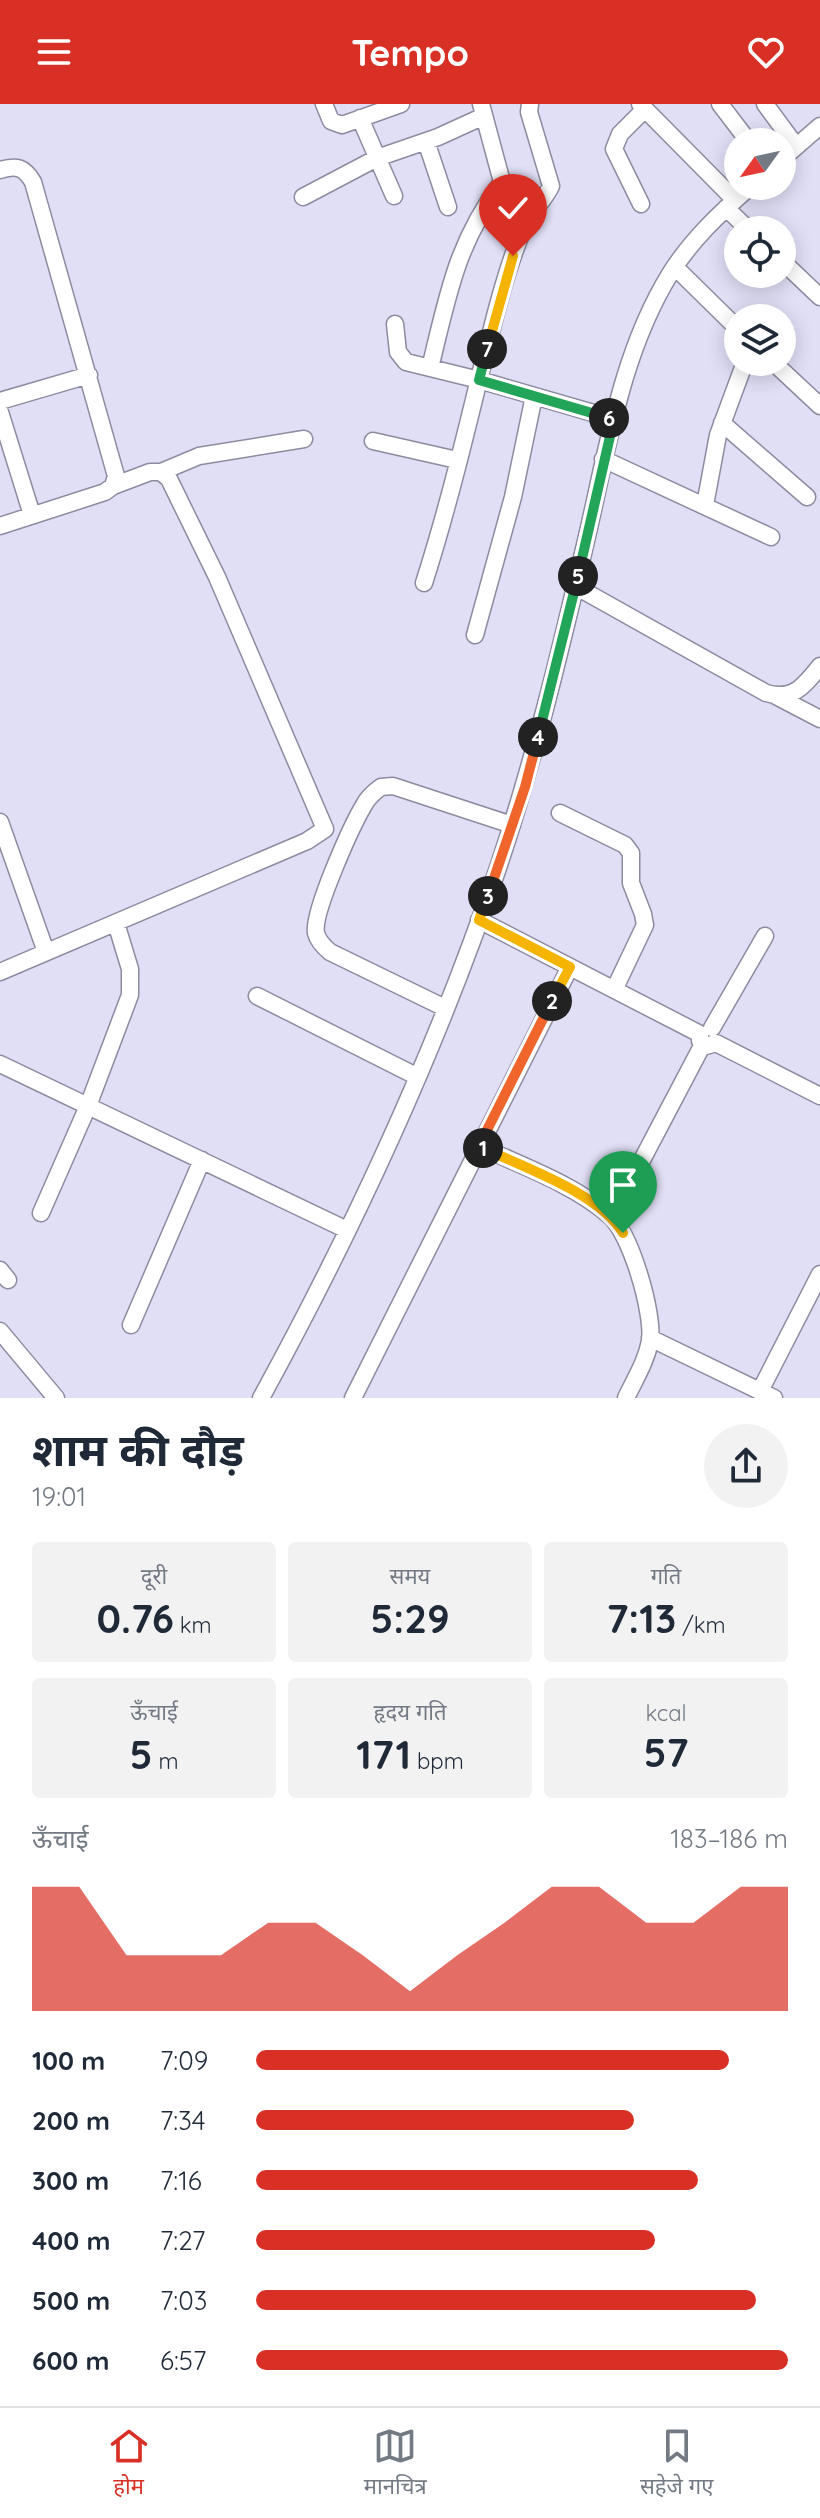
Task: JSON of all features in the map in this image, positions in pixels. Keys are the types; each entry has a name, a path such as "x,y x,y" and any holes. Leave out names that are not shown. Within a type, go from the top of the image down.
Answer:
{"street":[{"path":"324,104 331,121 337,124 401,104"},
{"path":"424,583 446,515 457,460 500,297 524,226 551,186 529,112 530,104"},
{"path":"720,104 738,128"},
{"path":"765,104 783,128"},
{"path":"641,204 614,149 620,134 642,106 739,216"},
{"path":"303,197 377,158 426,141 482,110 502,182 524,226"},
{"path":"360,118 394,196"},
{"path":"796,146 820,126"},
{"path":"426,141 448,207"},
{"path":"0,170 18,167 25,170 33,182 115,466 113,486"},
{"path":"430,368 457,261 480,214 502,182"},
{"path":"261,1398 347,1230 445,1008 479,920 534,754 603,459 626,377 652,307 691,245 735,200"},
{"path":"675,267 724,315"},
{"path":"796,274 820,297"},
{"path":"395,324 399,357 406,362 614,419"},
{"path":"0,401 89,375"},
{"path":"705,505 722,423 740,376"},
{"path":"788,376 820,406"},
{"path":"475,635 513,497 534,396"},
{"path":"0,412 32,515"},
{"path":"722,423 807,497"},
{"path":"0,526 105,492 113,486 150,472 161,472 199,456 304,439"},
{"path":"373,441 457,460"},
{"path":"603,459 771,537"},
{"path":"161,472 169,479 217,577 325,829 346,844"},
{"path":"575,586 766,693 820,719"},
{"path":"776,696 798,692 820,666"},
{"path":"445,1008 330,952 320,943 316,921 364,804 381,787 393,786 512,825"},
{"path":"560,813 625,845 631,853 631,883 645,925 615,988"},
{"path":"0,822 46,952"},
{"path":"0,972 307,841 325,829"},
{"path":"479,920 820,1096"},
{"path":"41,1213 88,1106 130,995 130,969 116,923"},
{"path":"612,1217 765,936"},
{"path":"353,1398 570,967"},
{"path":"257,996 416,1076"},
{"path":"0,1064 347,1230"},
{"path":"479,1146 563,1187 612,1217 623,1233 642,1287 650,1338 647,1354 626,1398"},
{"path":"131,1325 202,1160"},
{"path":"650,1338 767,1395 820,1274"},
{"path":"0,1331 56,1398"}],"route":[{"path":"513,256 479,380 614,419 534,754 479,920 570,967 479,1146 590,1201 612,1217 623,1233"}]}
